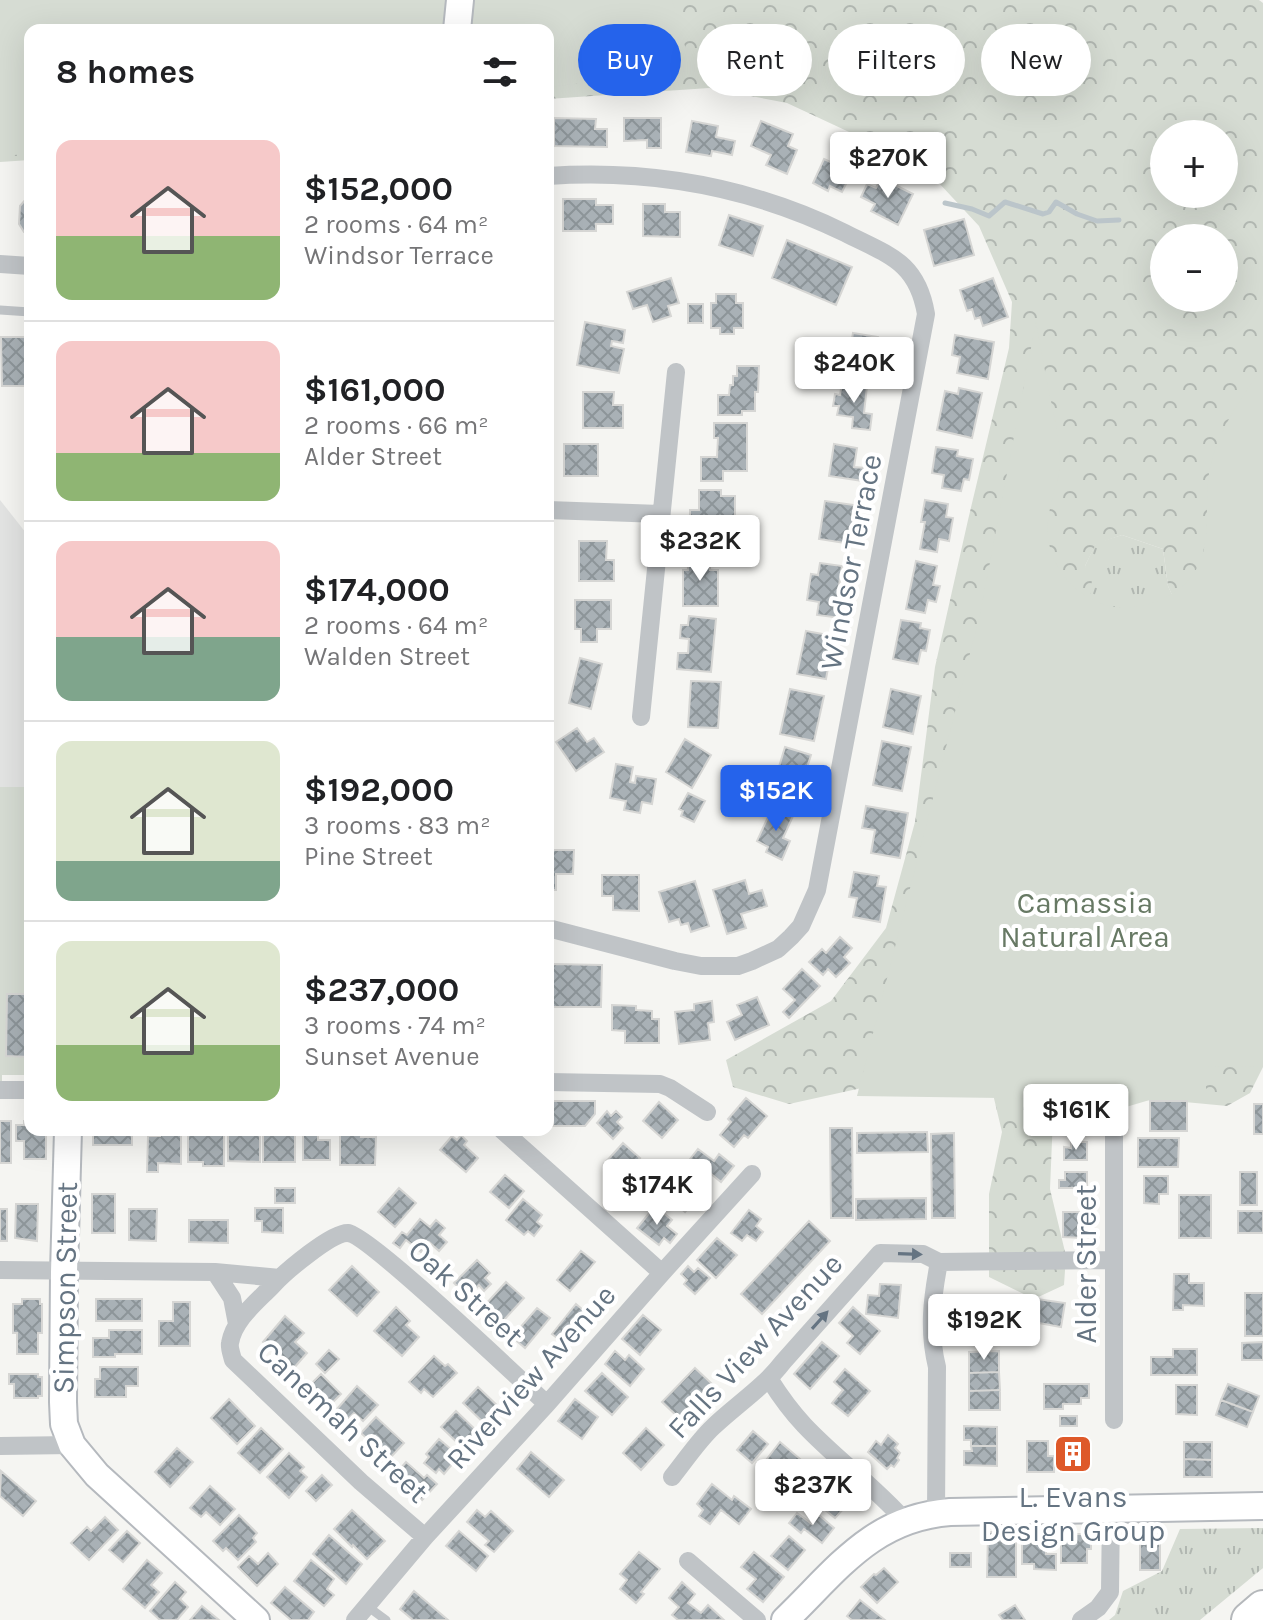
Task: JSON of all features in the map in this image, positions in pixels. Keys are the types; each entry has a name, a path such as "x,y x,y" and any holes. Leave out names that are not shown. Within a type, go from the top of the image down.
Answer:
{"highway":[{"path":"1249,1620 1263,1608"}],"street":[{"path":"458,24 460,0"},
{"name":"Windsor Terrace","path":"554,176 604,174 680,180 782,206 818,220 894,259 909,270 916,279 926,314 817,890 801,926 778,949 738,966 724,967 675,961 554,930"},
{"path":"0,264 24,266"},
{"path":"641,717 676,372"},
{"path":"554,510 660,514"},
{"path":"554,1082 660,1084 707,1112"},
{"path":"0,1090 24,1090"},
{"name":"Alder Street","path":"1114,1109 1114,1420"},
{"name":"Simpson Street","path":"68,1136 63,1402 64,1424 72,1445"},
{"path":"509,1136 662,1273"},
{"name":"Riverview Avenue","path":"361,1613 425,1537 752,1174"},
{"name":"Oak Street","path":"280,1278 334,1237 349,1233 361,1239 408,1278 547,1404"},
{"name":"Falls View Avenue","path":"672,1477 709,1430 755,1389 770,1380 880,1253 923,1254 939,1262"},
{"path":"936,1513 937,1367 932,1348 931,1305 939,1262 1114,1260"},
{"path":"0,1270 215,1272 280,1278"},
{"path":"215,1272 232,1298 237,1324"},
{"path":"237,1324 280,1278"},
{"name":"Canemah Street","path":"237,1324 229,1344 233,1360 361,1482 425,1537"},
{"path":"770,1380 804,1426 889,1502 905,1521"},
{"path":"0,1446 72,1445 97,1475 256,1620"},
{"path":"785,1620 855,1551 883,1531 918,1516 936,1513 1263,1506"},
{"path":"1081,1620 1098,1608 1110,1592 1111,1509"},
{"path":"688,1561 757,1620"}],"lane":[{"path":"0,310 24,312"},
{"path":"361,1613 386,1620"}],"shaded area":[{"path":"0,500 24,530 24,787 0,787"}],"green space":[{"path":"0,0 1259,0 1263,3 1263,1067 1250,1093 1227,1106 1153,1099 1126,1107 1060,1091 1053,1117 1050,1189 1066,1256 1064,1285 1034,1299 989,1277 989,1194 1002,1132 992,1090 880,1084 789,1104 733,1087 726,1060 831,1001 886,928 915,822 935,667 1009,348 1012,302 979,226 924,167 787,103 751,96 812,96 812,24 697,24 697,89 681,90 681,24 578,24 578,96 592,96 554,99 554,24 24,24 24,160 0,162","holes":["1122,535 1163,549 1168,586 1176,604 1089,618 1092,579 1085,566 1096,544"]},
{"path":"0,0 672,0 679,24 578,24 578,84 554,86 554,24 24,24 24,153 0,158"},
{"path":"681,32 692,71 681,72"},
{"name":"Camassia Natural Area","path":"1036,322 1060,449 1060,470 1049,514 1051,550 1069,582 1098,602 1115,607 1134,607 1163,599 1193,575 1205,546 1208,481 1215,450 1228,421 1263,367 1263,1067 1206,1066 1206,1101 857,1096 980,614"},
{"path":"1122,535 1163,549 1168,586 1176,603 1089,618 1085,566 1096,543"},
{"path":"0,787 24,787 24,1075 2,1075 0,1081"},
{"path":"1263,1528 1263,1568 1200,1620 1109,1620 1115,1615 1123,1591 1162,1571 1180,1529"}],"building":[{"path":"554,118 596,119 595,129 607,129 607,147 554,146"},
{"path":"624,118 661,118 661,148 647,148 647,140 624,141"},
{"path":"692,121 718,126 716,137 735,141 732,155 712,151 711,156 686,152"},
{"path":"761,121 793,134 788,146 797,150 787,174 766,165 771,155 751,146"},
{"path":"824,159 852,172 842,192 830,186 828,191 813,183"},
{"path":"881,178 913,194 898,225 871,211 875,204 861,197 867,184 876,188"},
{"path":"563,199 596,199 596,205 613,205 613,224 596,224 596,231 563,231"},
{"path":"24,201 24,232 19,224 20,206"},
{"path":"643,204 665,204 665,212 680,212 680,237 643,236"},
{"path":"729,215 763,226 753,256 719,245"},
{"path":"964,219 974,255 934,266 924,230"},
{"path":"787,240 852,267 836,305 772,278"},
{"path":"671,278 679,303 668,306 671,316 653,322 647,305 633,309 627,292"},
{"path":"993,278 1008,317 983,326 980,317 975,319 972,309 967,311 960,290"},
{"path":"716,294 736,294 736,303 743,303 743,328 734,328 734,334 720,334 720,328 711,328 711,303 716,303"},
{"path":"688,304 703,304 703,323 688,323"},
{"path":"585,322 625,330 623,343 612,341 611,346 624,349 619,373 577,365"},
{"path":"853,333 878,337 872,372 847,368"},
{"path":"955,335 994,342 988,379 957,373 960,357 952,355"},
{"path":"1,337 24,337 24,386 2,386"},
{"path":"737,366 759,366 755,411 742,411 742,415 718,415 718,395 729,395 733,376 737,376"},
{"path":"842,383 867,386 864,413 872,414 870,430 852,428 853,417 837,415 839,406 833,406 835,394 840,395"},
{"path":"959,388 982,393 972,438 937,430 945,391 958,394"},
{"path":"583,392 614,392 613,405 623,405 623,428 583,428"},
{"path":"714,423 747,423 747,471 723,471 723,481 701,481 701,457 717,457 718,438 714,438"},
{"path":"564,444 598,444 598,476 564,476"},
{"path":"834,444 857,448 854,467 865,468 863,481 829,476"},
{"path":"936,447 958,450 957,456 973,459 969,480 964,479 961,491 942,488 944,475 932,473"},
{"path":"699,490 721,490 721,496 735,496 735,528 690,529 690,510 699,510"},
{"path":"925,500 948,504 946,517 953,518 949,541 939,539 937,552 920,549"},
{"path":"825,501 854,505 852,517 862,519 858,545 819,539"},
{"path":"579,541 607,541 606,560 614,560 614,581 579,581"},
{"path":"688,556 710,556 710,570 718,570 718,606 683,606 683,570 688,570"},
{"path":"916,561 937,566 933,585 940,586 936,602 928,600 925,613 906,609"},
{"path":"820,563 842,566 838,592 845,593 841,618 817,615 819,602 807,600 811,574 818,575"},
{"path":"575,600 611,600 611,629 597,629 597,642 581,642 581,629 575,629"},
{"path":"689,616 716,619 711,672 677,669 678,653 688,653 689,639 680,638 681,625 688,625"},
{"path":"901,620 921,623 920,628 930,630 926,651 921,650 918,664 893,659"},
{"path":"806,631 834,636 826,679 797,674"},
{"path":"580,658 602,664 591,709 569,703"},
{"path":"691,681 721,682 718,728 688,727"},
{"path":"790,689 824,696 814,741 780,734"},
{"path":"891,689 921,696 913,734 883,727"},
{"path":"577,728 587,742 594,738 604,752 576,771 556,742"},
{"path":"685,739 711,755 692,788 666,772"},
{"path":"882,741 911,747 902,791 873,785"},
{"path":"785,747 811,755 795,806 763,796 769,778 775,780"},
{"path":"616,764 633,767 630,782 635,783 636,776 656,779 652,804 642,802 640,813 624,810 626,801 610,798"},
{"path":"688,793 705,801 694,822 681,816 683,811 679,809"},
{"path":"773,806 793,816 783,838 790,841 782,860 766,852 768,847 757,841"},
{"path":"866,806 908,813 900,858 871,853 875,830 862,828"},
{"path":"554,850 574,850 573,874 556,874 556,890"},
{"path":"854,872 879,876 877,886 886,887 880,922 853,917 857,898 849,897"},
{"path":"602,875 639,875 639,911 613,910 613,896 602,896"},
{"path":"745,880 749,894 762,890 767,906 741,914 746,928 727,934 713,890"},
{"path":"695,881 709,926 691,932 688,923 681,925 679,919 669,922 659,892"},
{"path":"840,937 852,948 844,957 850,963 836,977 828,969 823,975 809,962 822,949 826,953"},
{"path":"554,964 602,965 601,1007 554,1007"},
{"path":"802,969 820,986 789,1018 783,1012 795,1000 783,989"},
{"path":"7,994 24,994 24,1057 6,1056"},
{"path":"757,997 769,1025 735,1040 727,1022 742,1015 737,1005"},
{"path":"712,1001 714,1022 708,1023 710,1040 679,1044 675,1012 694,1010 694,1004"},
{"path":"612,1005 636,1006 636,1010 652,1011 652,1019 659,1019 659,1043 625,1043 625,1031 612,1030"},
{"path":"746,1098 767,1116 748,1138 744,1135 734,1147 720,1135 731,1122 728,1119"},
{"path":"554,1101 595,1101 595,1114 585,1126 554,1126"},
{"path":"1150,1101 1187,1101 1187,1131 1150,1131"},
{"path":"659,1102 678,1120 662,1138 643,1121"},
{"path":"1065,1102 1087,1102 1087,1121 1077,1121 1077,1126 1065,1126"},
{"path":"1254,1104 1263,1104 1263,1134 1254,1134"},
{"path":"607,1111 611,1116 616,1111 622,1117 617,1122 623,1128 613,1139 597,1123"},
{"path":"0,1121 11,1121 11,1163 0,1163"},
{"path":"16,1125 24,1125 24,1136 46,1136 46,1159 24,1159 24,1141 16,1141"},
{"path":"830,1128 852,1128 853,1218 831,1218"},
{"path":"927,1132 928,1152 857,1153 857,1133"},
{"path":"954,1133 955,1218 932,1218 931,1134"},
{"path":"93,1136 132,1136 132,1145 93,1145"},
{"path":"148,1136 181,1136 181,1164 158,1163 158,1172 147,1172"},
{"path":"188,1136 224,1136 224,1166 188,1162"},
{"path":"228,1136 260,1136 260,1162 228,1161"},
{"path":"263,1136 295,1136 295,1162 263,1162"},
{"path":"303,1136 330,1140 330,1160 303,1160"},
{"path":"340,1136 376,1137 375,1165 340,1165"},
{"path":"452,1136 457,1140 462,1136 467,1141 464,1145 478,1158 466,1172 440,1150"},
{"path":"1138,1138 1179,1138 1178,1167 1138,1167"},
{"path":"1071,1142 1087,1142 1087,1160 1064,1160 1064,1147 1071,1148"},
{"path":"623,1143 640,1158 621,1179 604,1164"},
{"path":"698,1149 714,1161 719,1154 734,1166 721,1182 705,1169 701,1175 687,1163"},
{"path":"1065,1172 1087,1172 1087,1188 1059,1188 1059,1180 1065,1180"},
{"path":"1240,1172 1257,1172 1257,1205 1240,1205"},
{"path":"505,1175 524,1191 509,1208 490,1192"},
{"path":"1144,1176 1168,1176 1168,1194 1159,1194 1159,1204 1144,1203"},
{"path":"679,1178 698,1196 685,1212 665,1194"},
{"path":"275,1188 295,1188 295,1203 275,1203"},
{"path":"399,1188 416,1203 395,1227 378,1212"},
{"path":"92,1194 115,1194 115,1233 92,1233"},
{"path":"1179,1195 1211,1195 1211,1238 1179,1238"},
{"path":"926,1198 926,1219 856,1220 856,1199"},
{"path":"523,1199 542,1215 537,1222 542,1226 534,1236 528,1231 524,1235 506,1220"},
{"path":"16,1204 38,1204 37,1241 15,1238"},
{"path":"655,1206 672,1220 667,1226 677,1234 670,1243 664,1238 659,1245 637,1228"},
{"path":"255,1208 283,1208 283,1233 262,1232 262,1221 255,1221"},
{"path":"0,1209 7,1209 7,1241 0,1241"},
{"path":"129,1209 157,1209 156,1241 129,1240"},
{"path":"749,1210 761,1219 756,1226 763,1232 756,1241 747,1235 742,1241 731,1233"},
{"path":"1238,1211 1263,1211 1263,1233 1238,1233"},
{"path":"1063,1212 1084,1212 1084,1221 1092,1221 1092,1229 1084,1229 1084,1238 1063,1237"},
{"path":"420,1219 430,1227 436,1220 445,1228 439,1235 447,1242 439,1251 429,1242 421,1252 406,1240 400,1248 393,1243 402,1232 407,1235"},
{"path":"189,1220 228,1220 228,1243 189,1242"},
{"path":"809,1221 830,1241 762,1314 741,1294"},
{"path":"717,1238 737,1255 716,1278 697,1260"},
{"path":"581,1251 595,1262 570,1291 557,1280"},
{"path":"477,1260 490,1273 485,1278 491,1284 484,1291 479,1285 468,1297 454,1283"},
{"path":"352,1266 379,1292 357,1316 329,1290"},
{"path":"688,1266 694,1272 698,1268 710,1278 695,1294 684,1284 687,1280 681,1274"},
{"path":"1174,1274 1189,1274 1189,1283 1204,1283 1204,1306 1183,1305 1183,1310 1173,1310"},
{"path":"506,1282 524,1298 503,1321 485,1305"},
{"path":"880,1284 901,1285 898,1318 866,1314 868,1295 879,1296"},
{"path":"1245,1293 1263,1293 1263,1336 1245,1336"},
{"path":"22,1299 40,1299 42,1304 38,1354 17,1354 13,1304 22,1304"},
{"path":"96,1299 142,1299 142,1321 96,1321"},
{"path":"1037,1299 1065,1303 1061,1327 1033,1322"},
{"path":"173,1302 190,1302 190,1346 159,1346 159,1321 173,1321"},
{"path":"576,1304 589,1315 565,1344 552,1334"},
{"path":"396,1307 410,1321 406,1325 419,1337 402,1356 374,1331"},
{"path":"853,1307 880,1331 860,1354 847,1343 853,1336 839,1323"},
{"path":"537,1308 550,1318 525,1348 512,1337"},
{"path":"643,1315 661,1330 640,1355 622,1339"},
{"path":"285,1316 304,1333 295,1342 307,1353 293,1369 263,1342"},
{"path":"109,1330 142,1330 142,1354 93,1357 93,1338 109,1338"},
{"path":"822,1342 839,1356 810,1389 794,1374"},
{"path":"1263,1342 1263,1360 1242,1360 1242,1343"},
{"path":"1173,1349 1197,1349 1197,1375 1151,1375 1151,1357 1173,1357"},
{"path":"329,1350 339,1359 325,1373 316,1364"},
{"path":"615,1351 625,1360 629,1355 644,1369 630,1386 605,1364"},
{"path":"999,1351 999,1372 969,1373 969,1352"},
{"path":"434,1356 457,1373 433,1397 424,1389 421,1393 409,1382"},
{"path":"100,1367 138,1367 138,1386 126,1386 126,1397 95,1397 95,1379 100,1379"},
{"path":"695,1368 712,1384 679,1418 662,1402"},
{"path":"845,1369 870,1391 848,1416 832,1403 843,1390 834,1382"},
{"path":"999,1372 1000,1390 969,1391 969,1373"},
{"path":"602,1373 628,1397 612,1415 585,1391"},
{"path":"9,1374 38,1374 42,1377 42,1396 14,1398 14,1384 9,1384"},
{"path":"321,1374 341,1394 327,1408 321,1402 315,1408 308,1401 312,1397 305,1390"},
{"path":"1044,1384 1089,1384 1089,1398 1081,1398 1081,1404 1063,1404 1063,1409 1044,1409"},
{"path":"1228,1384 1259,1396 1253,1412 1221,1400"},
{"path":"1176,1385 1197,1385 1197,1415 1176,1414"},
{"path":"357,1386 378,1405 363,1421 354,1413 348,1419 337,1409"},
{"path":"478,1387 502,1410 487,1426 463,1403"},
{"path":"1000,1390 1000,1410 969,1410 969,1391"},
{"path":"229,1399 255,1426 237,1444 211,1418"},
{"path":"575,1399 598,1417 582,1439 558,1421"},
{"path":"1221,1400 1253,1412 1247,1427 1216,1415"},
{"path":"456,1411 480,1434 465,1450 441,1427"},
{"path":"1060,1416 1077,1416 1077,1426 1060,1426"},
{"path":"376,1417 404,1443 389,1459 361,1433"},
{"path":"964,1426 997,1427 997,1446 971,1446 971,1440 964,1440"},
{"path":"261,1428 283,1449 260,1473 238,1453"},
{"path":"646,1428 664,1445 641,1470 623,1453"},
{"path":"753,1431 768,1444 752,1463 737,1450"},
{"path":"888,1435 898,1444 895,1448 900,1453 894,1467 891,1465 887,1469 868,1452 876,1441 881,1445"},
{"path":"439,1439 459,1456 444,1474 439,1469 436,1473 424,1463 429,1457 426,1454"},
{"name":"L. Evans Design Group","path":"1064,1440 1082,1440 1082,1470 1064,1469"},
{"path":"1027,1441 1048,1441 1048,1456 1054,1456 1054,1472 1027,1472"},
{"path":"780,1442 806,1464 791,1481 766,1460"},
{"path":"1184,1442 1212,1442 1212,1460 1184,1459"},
{"path":"971,1446 997,1446 997,1466 964,1465 964,1451 972,1451"},
{"path":"177,1448 193,1462 170,1487 155,1472"},
{"path":"531,1452 564,1480 549,1497 517,1469"},
{"path":"289,1453 304,1467 300,1471 307,1477 289,1498 267,1477"},
{"path":"1184,1459 1212,1460 1212,1477 1184,1477"},
{"path":"406,1462 424,1478 427,1475 437,1484 422,1500 394,1476"},
{"path":"1,1471 36,1501 23,1516 0,1496"},
{"path":"322,1475 332,1485 316,1501 306,1491"},
{"path":"817,1477 826,1486 831,1479 854,1497 835,1518 818,1504 821,1500 816,1496 809,1501 799,1494"},
{"path":"712,1484 732,1500 734,1496 751,1509 739,1524 721,1510 710,1524 699,1516 703,1510 697,1504"},
{"path":"210,1486 235,1509 220,1525 206,1512 201,1517 190,1508"},
{"path":"352,1510 385,1541 367,1559 334,1529"},
{"path":"477,1510 485,1517 491,1511 513,1531 494,1552 485,1545 489,1541 467,1522"},
{"path":"797,1513 812,1524 819,1515 834,1528 822,1543 804,1529 801,1533 789,1523"},
{"path":"239,1515 257,1533 253,1538 256,1542 238,1560 213,1541"},
{"path":"105,1517 118,1530 89,1560 71,1543 87,1527 91,1531"},
{"path":"127,1531 140,1543 123,1562 109,1550"},
{"path":"459,1531 488,1556 476,1571 446,1546"},
{"path":"988,1532 1016,1533 1016,1577 987,1577"},
{"path":"1074,1534 1091,1534 1087,1563 1061,1563 1061,1540 1074,1540"},
{"path":"1140,1534 1160,1534 1160,1570 1140,1570"},
{"path":"329,1535 362,1564 346,1584 313,1554"},
{"path":"1022,1535 1046,1535 1046,1554 1056,1554 1056,1570 1034,1569 1034,1564 1022,1564"},
{"path":"789,1536 805,1550 788,1570 771,1556"},
{"path":"639,1552 660,1569 636,1603 620,1589 627,1580 620,1574"},
{"path":"754,1552 784,1577 763,1602 747,1589 756,1579 741,1567"},
{"path":"268,1553 278,1564 257,1586 238,1567 249,1556 258,1564"},
{"path":"950,1553 971,1553 971,1567 950,1567"},
{"path":"147,1560 162,1573 151,1585 159,1592 145,1608 123,1589"},
{"path":"311,1560 334,1579 327,1589 334,1595 324,1606 294,1581"},
{"path":"884,1568 898,1582 877,1603 861,1587"},
{"path":"175,1582 186,1592 180,1599 188,1607 177,1620 160,1620 150,1611"},
{"path":"682,1582 695,1594 688,1603 701,1613 708,1605 724,1620 678,1620 672,1615 679,1607 669,1598"},
{"path":"285,1587 314,1612 308,1620 291,1620 271,1603"},
{"path":"414,1591 448,1620 413,1620 400,1609"},
{"path":"860,1600 885,1620 852,1620 847,1616"},
{"path":"1015,1605 1025,1620 1003,1620 999,1615"},
{"path":"202,1606 219,1620 190,1620"}],"waterway":[{"path":"945,203 989,216 1005,202 1043,214 1049,212 1056,202 1097,221 1119,220"}],"place":[{"name":"L. Evans Design Group","path":"1073,1454"}]}
